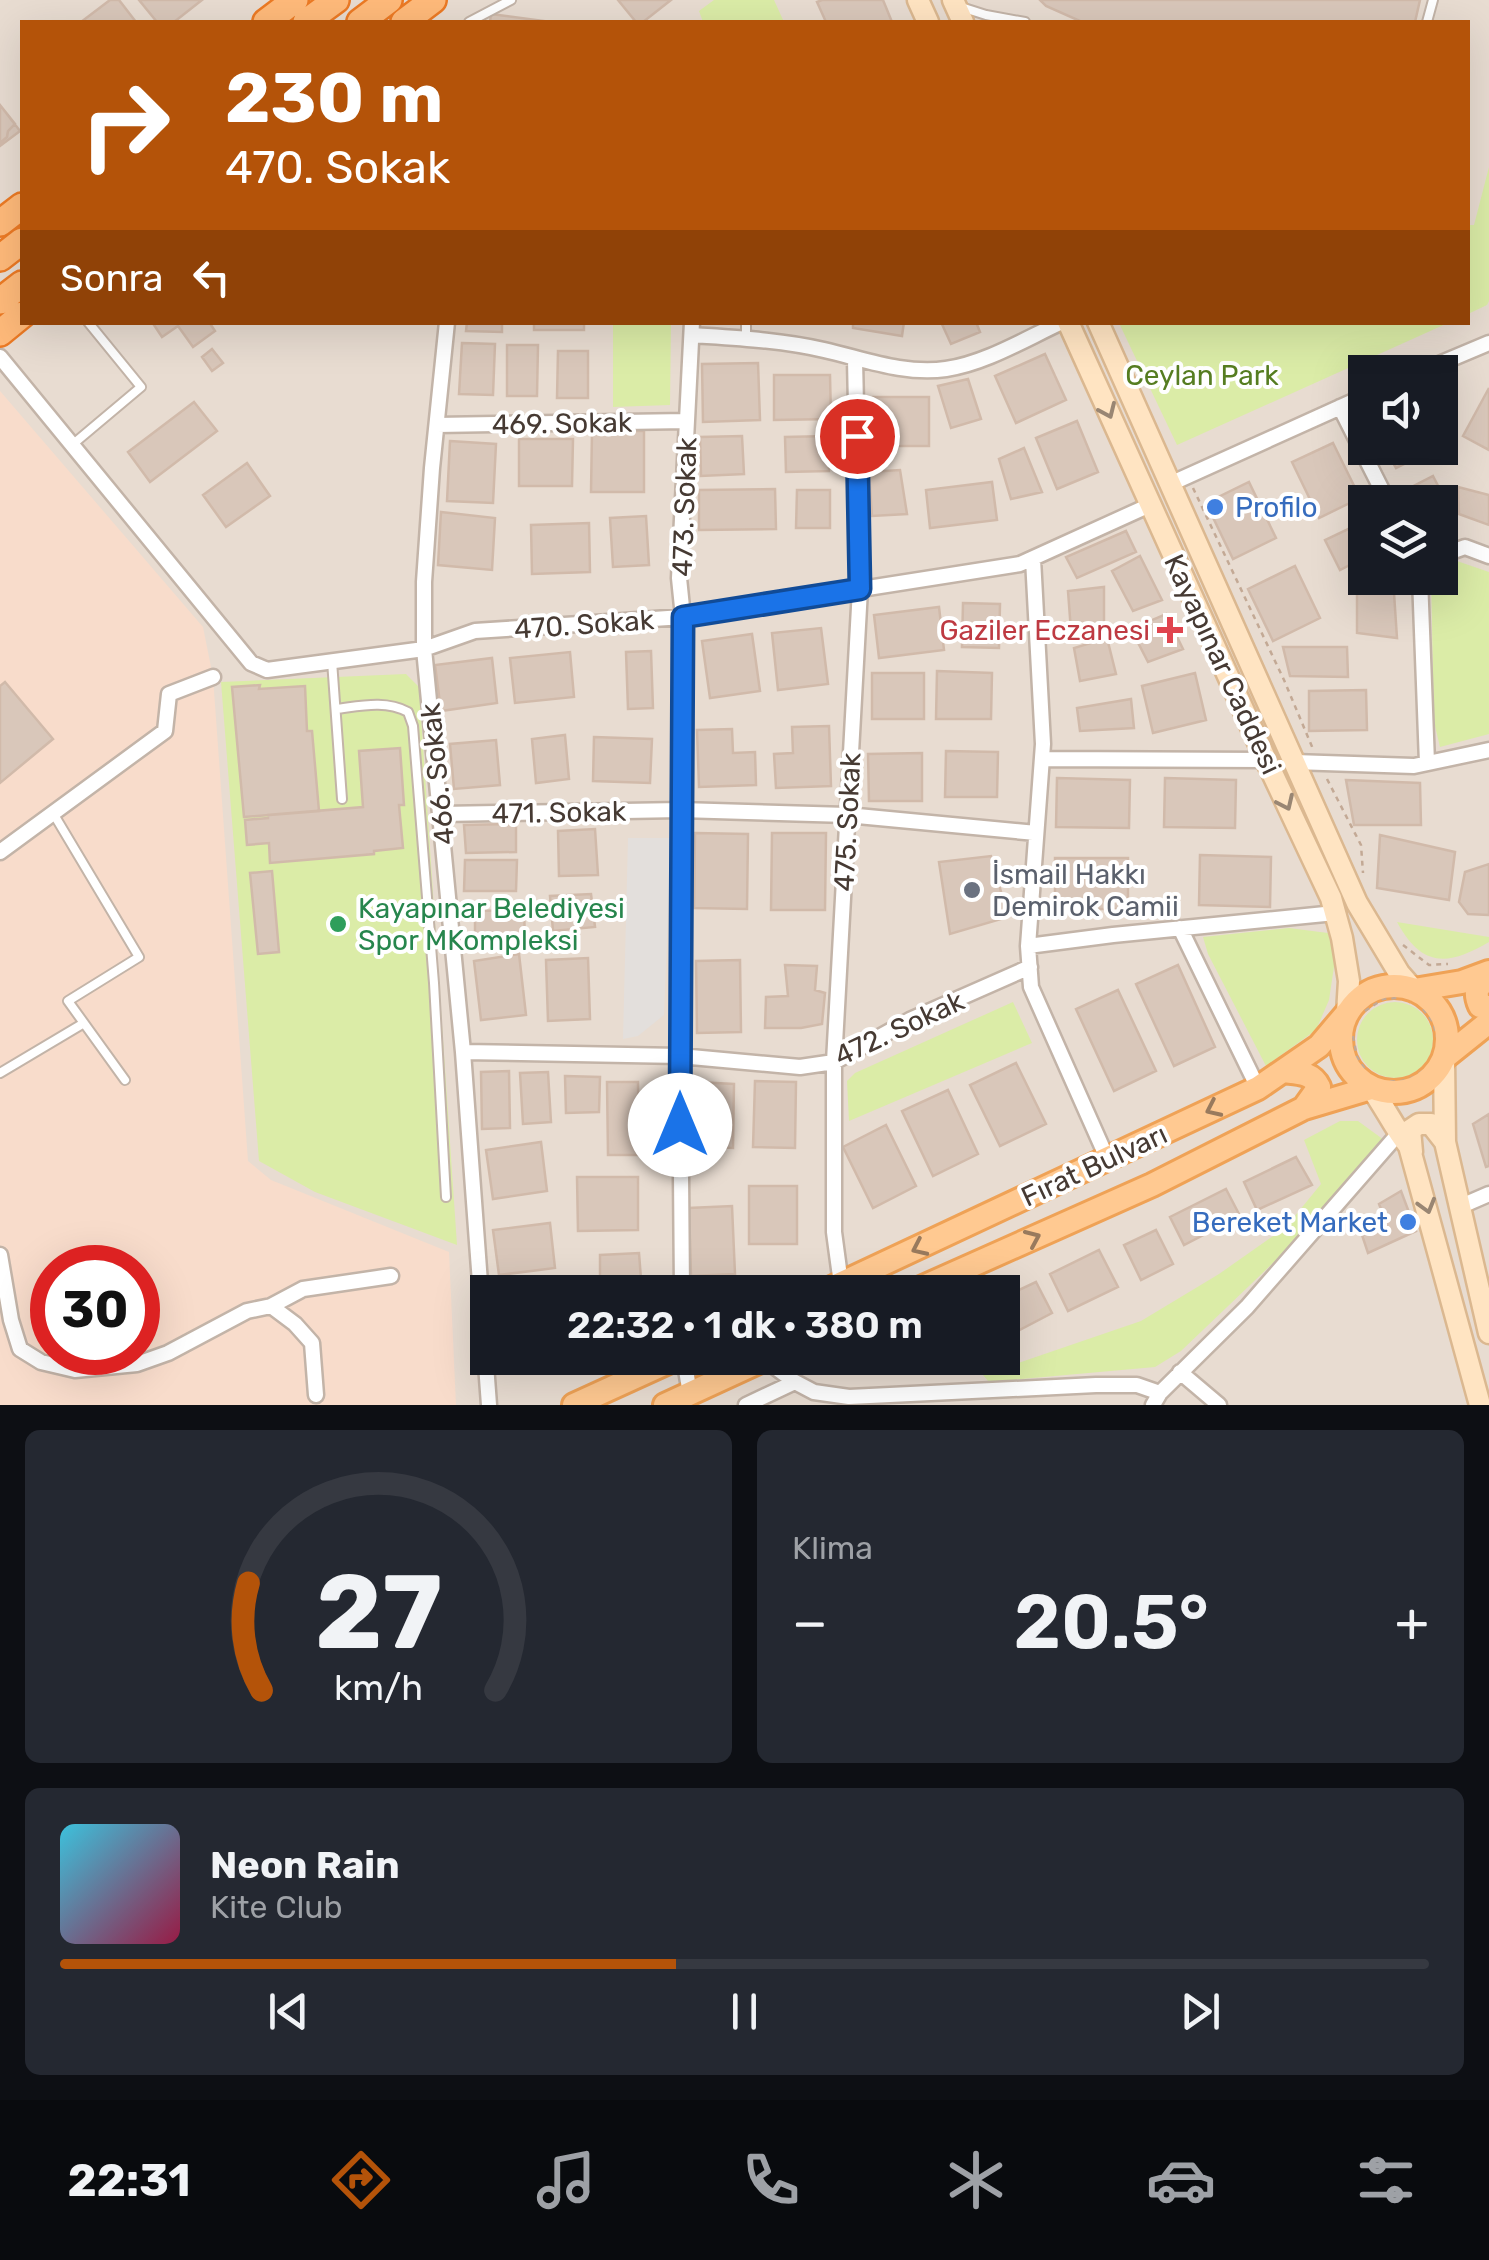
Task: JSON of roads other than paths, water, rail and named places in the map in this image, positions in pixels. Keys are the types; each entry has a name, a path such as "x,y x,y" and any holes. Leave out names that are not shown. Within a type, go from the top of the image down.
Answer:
{"highway":[{"path":"269,20 295,0"},
{"path":"309,20 336,0"},
{"path":"363,20 389,0"},
{"path":"407,20 433,0"},
{"path":"0,223 20,208"},
{"path":"0,258 20,243"},
{"path":"0,301 20,286"},
{"path":"0,333 20,316"}],"main road":[{"name":"Kayapınar Caddesi","path":"1066,325 1331,898 1342,938 1355,1019"},
{"name":"Kayapınar Caddesi","path":"1100,325 1179,480 1294,762 1357,903 1413,998"},
{"path":"1342,938 1360,958 1372,956 1377,951 1374,929"},
{"path":"1413,998 1489,976"},
{"path":"1489,976 1476,995 1480,1006 1489,1007"},
{"name":"Fırat Bulvarı","path":"860,1275 1258,1088 1355,1019 1357,1001 1369,992 1399,986 1413,998"},
{"path":"1413,998 1428,998 1446,1025 1448,1042 1438,1053 1446,1142 1489,1333"},
{"path":"1355,1019 1341,1030 1346,1064 1357,1078 1376,1081 1399,1133 1409,1146 1480,1405"},
{"path":"1438,1053 1489,1022"},
{"name":"Fırat Bulvarı","path":"950,1275 1152,1185 1304,1108 1376,1081 1388,1093 1406,1092 1422,1085 1436,1074 1438,1053"},
{"path":"1284,1070 1315,1079 1319,1087 1304,1108"},
{"path":"1412,1158 1410,1130 1419,1124 1430,1124 1446,1142"},
{"path":"574,1405 642,1375"},
{"path":"665,1405 730,1375"}],"street":[{"name":"466. Sokak","path":"447,325 424,582 424,649 442,814 489,1405"},
{"path":"692,329 812,348 898,368 933,370 974,362 1058,325"},
{"name":"473. Sokak","path":"682,1275 680,578 692,329"},
{"path":"1458,356 1489,343"},
{"path":"0,357 72,445"},
{"name":"475. Sokak","path":"832,1275 834,1062 860,589 855,360"},
{"path":"1179,480 1348,403"},
{"path":"1340,407 1379,485"},
{"name":"469. Sokak","path":"437,425 687,421"},
{"name":"470. Sokak","path":"72,445 251,664 268,670 424,649 475,631 683,617 1020,564 1150,505"},
{"path":"1458,550 1466,547 1489,556"},
{"path":"1033,559 1043,744 1028,946 1031,987 1107,1158"},
{"path":"1421,595 1427,763"},
{"path":"0,852 165,731 169,694 213,677"},
{"path":"1294,762 1414,766 1489,750"},
{"path":"1042,759 1266,760"},
{"name":"471. Sokak","path":"442,814 681,810 847,815 1036,832"},
{"path":"1028,946 1335,913"},
{"path":"1180,928 1258,1088"},
{"name":"472. Sokak","path":"462,1052 680,1056 800,1066 834,1062 910,1020 1030,967"},
{"path":"787,1375 814,1392 849,1397 1137,1384 1156,1399 1248,1306 1399,1133"},
{"path":"1458,1207 1489,1194"},
{"path":"0,1255 20,1349 41,1362 75,1370 137,1364 168,1353 247,1310 271,1306 304,1290 391,1276"},
{"path":"271,1306 312,1343 316,1395"},
{"path":"1180,1372 1218,1405"},
{"path":"685,1375 690,1394"},
{"path":"746,1405 795,1382"}],"lane":[{"path":"472,20 510,0"},
{"path":"957,9 1014,20"},
{"path":"72,445 141,386 90,325"},
{"path":"96,332 104,325"},
{"path":"746,325 746,339"},
{"path":"332,661 342,799"},
{"path":"336,709 394,705 408,712 414,726 446,1196"},
{"path":"53,813 140,956 68,1001 125,1080"},
{"path":"0,1073 84,1023"}],"place":[{"name":"Profilo","path":"1215,507"},
{"name":"Gaziler Eczanesi","path":"1170,630"},
{"name":"İsmail Hakkı Demirok Camii","path":"972,890"},
{"name":"Kayapınar Belediyesi Spor MKompleksi","path":"338,924"},
{"name":"Bereket Market","path":"1408,1222"}],"park label":[{"name":"Ceylan Park","path":"1202,375"}]}
